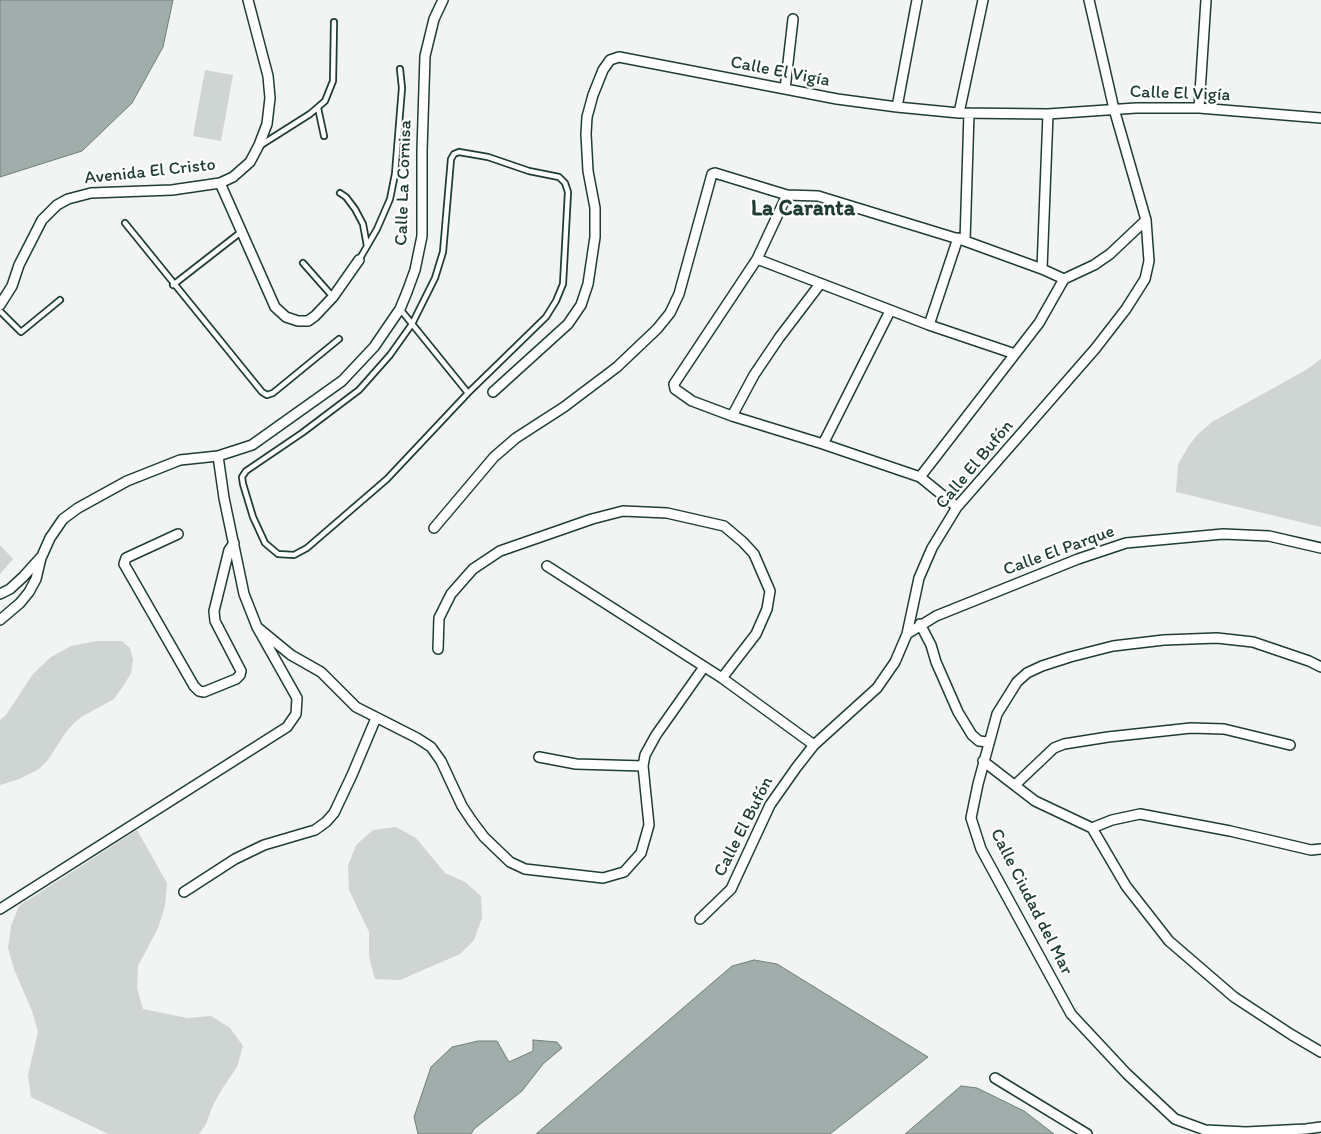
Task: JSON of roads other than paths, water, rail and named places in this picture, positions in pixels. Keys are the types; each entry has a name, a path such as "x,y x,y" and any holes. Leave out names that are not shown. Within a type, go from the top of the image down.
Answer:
{"street":[{"name":"Avenida El Cristo","path":"0,305 12,286 19,265 42,220 56,205 68,199 91,193 172,190 220,183 232,177 250,162 260,145 267,124 270,98 268,76 248,0"},
{"name":"Calle La Cornisa","path":"0,594 10,589 23,577 42,556 50,538 63,519 78,508 127,481 180,460 218,456 252,445 342,381 374,347 400,309 415,270 422,236 425,56 434,19 443,0"},
{"path":"897,108 917,0"},
{"path":"929,325 962,239 964,113 983,0"},
{"name":"Calle El Bufón","path":"700,919 731,889 770,805 814,745 877,688 895,662 907,634 919,578 932,548 956,507 1095,349 1136,294 1144,279 1149,261 1146,220 1114,109 1089,0"},
{"path":"1199,108 1206,0"},
{"path":"785,89 793,19"},
{"name":"Calle El Vigía","path":"493,392 568,324 581,305 588,284 595,237 595,208 588,171 587,116 603,70 610,60 619,57 837,99 897,108 964,113 1048,114 1114,109 1199,108 1321,118"},
{"path":"1042,269 1048,114"},
{"path":"434,528 494,457 516,438 564,407 617,367 657,329 670,313 678,294 712,174 714,173 787,195 818,196 962,239 1064,279"},
{"path":"220,183 275,307 286,317 298,321 308,321 316,316 333,297 359,260"},
{"path":"787,195 757,258 674,384 675,389 692,401 732,416 920,477 956,507"},
{"path":"920,477 1043,316 1064,279 1094,265 1110,254 1146,220"},
{"path":"757,258 890,311 1015,354"},
{"path":"732,416 754,375 778,338 820,284"},
{"path":"823,444 890,311"},
{"path":"0,909 287,727 296,714 297,698 257,627 244,594 224,498 218,456"},
{"path":"438,649 439,618 451,594 473,569 500,551 592,519 623,511 667,513 724,526 754,554 770,591 767,610 756,634 722,678"},
{"path":"178,534 126,558 124,564 194,686 204,692 236,679 241,671 215,622 214,611 229,550 234,543"},
{"name":"Calle El Parque","path":"907,634 920,624 936,616 1078,558 1126,543 1223,534 1269,536 1321,548"},
{"path":"0,620 20,603 29,592 36,579 42,556"},
{"path":"547,566 722,678 814,745"},
{"path":"920,624 931,645 936,662 958,712 972,734 979,741 988,742"},
{"path":"257,627 291,655 321,672 356,707 417,738 430,747 441,761 462,806 484,837 510,862 525,869 603,878 624,872 642,853 649,825 642,766 645,755 656,735 704,667"},
{"name":"Calle Ciudad del Mar","path":"1321,667 1253,642 1217,638 1164,640 1113,646 1070,657 1028,673 1017,682 997,714 983,761 971,818 981,849 1071,1014 1127,1074 1175,1119 1205,1130 1246,1132 1321,1127"},
{"path":"184,892 235,859 264,845 315,830 326,822 334,813 352,776 376,718"},
{"path":"1015,785 1054,748 1064,744 1108,737 1191,728 1224,729 1290,745"},
{"path":"539,757 576,764 642,766"},
{"path":"983,761 1035,801 1092,828 1126,886 1169,941 1234,997 1321,1052"},
{"path":"1092,828 1112,820 1140,814 1230,831 1311,850 1321,849"},
{"path":"995,1078 1087,1134"}],"lane":[{"path":"260,145 289,128 325,101 333,81 334,22"},
{"path":"359,260 390,199 395,174 402,88 400,69"},
{"path":"318,108 324,136"},
{"path":"459,152 488,157 530,171 559,177 565,183 568,192 563,284 556,301 546,317 468,393 387,479 307,548 294,555 278,554 265,543 254,517 242,477 246,471 302,433 359,390 390,355 412,324 435,278 443,252 451,159 454,154 459,152"},
{"path":"340,193 346,197 355,209 363,224 367,246"},
{"path":"125,224 262,392 267,395 273,393 339,339"},
{"path":"173,284 242,232"},
{"path":"303,263 333,297"},
{"path":"0,311 21,332 60,300"},
{"path":"400,309 468,393"}],"district":[{"name":"La Caranta","path":"803,209"}]}
